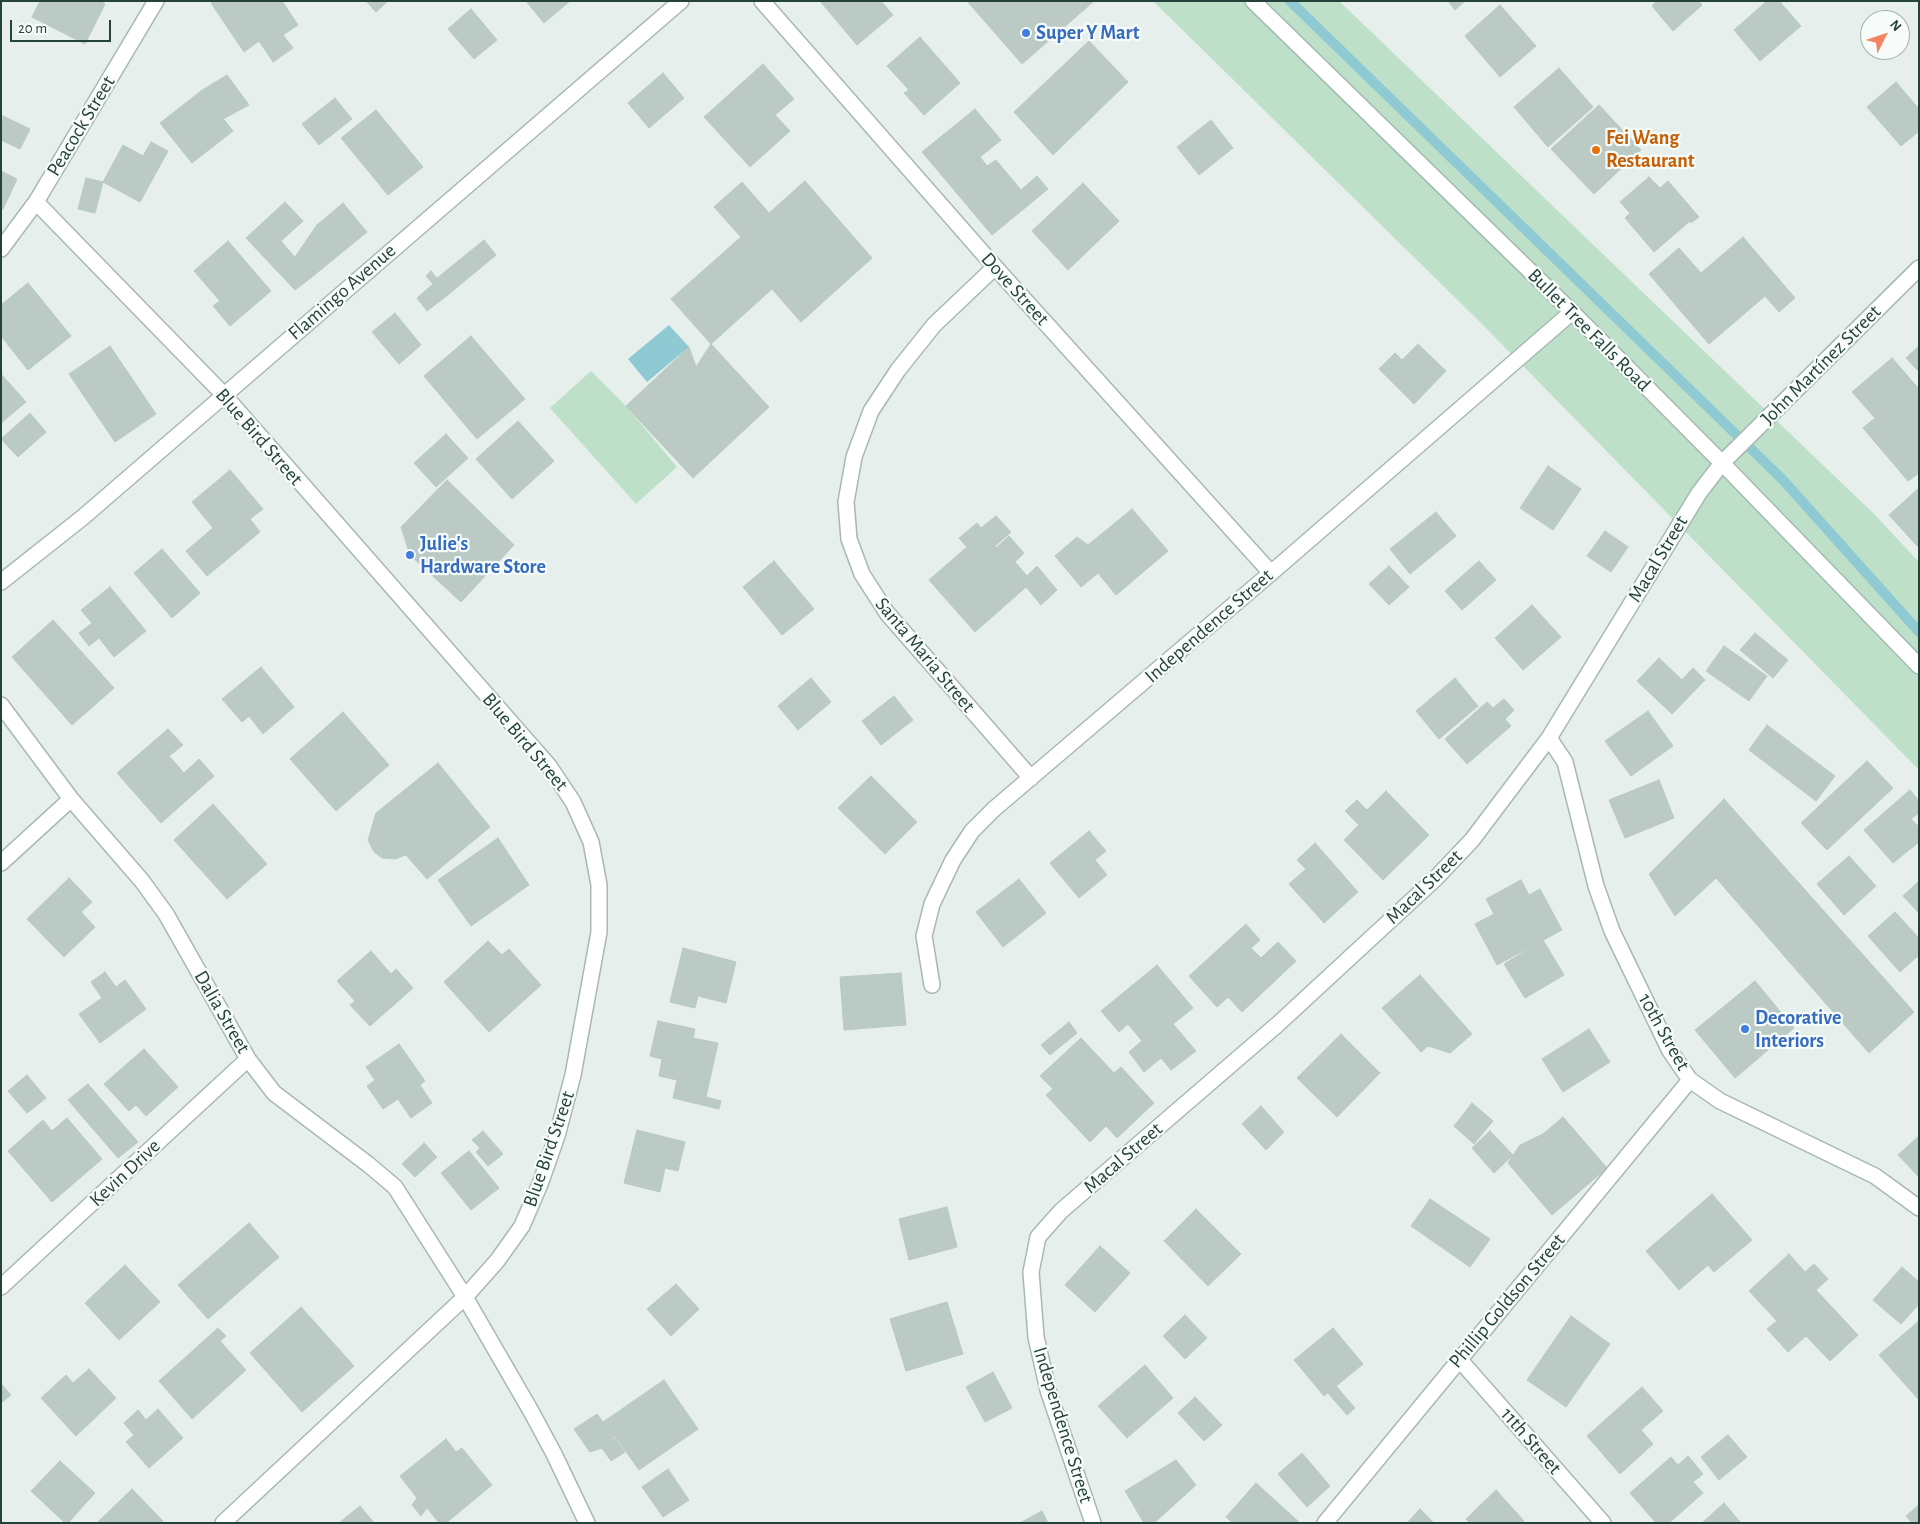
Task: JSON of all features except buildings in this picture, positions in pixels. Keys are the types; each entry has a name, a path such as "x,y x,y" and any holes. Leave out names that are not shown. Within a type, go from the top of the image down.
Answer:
{"street":[{"name":"Peacock Street","path":"1,248 36,202 156,1"},
{"name":"Flamingo Avenue","path":"1,582 82,518 223,394 681,1"},
{"name":"Dove Street","path":"762,1 995,267 1271,573"},
{"name":"Bullet Tree Falls Road","path":"1253,1 1572,312 1919,666"},
{"name":"Blue Bird Street","path":"36,202 223,394 549,766 573,802 591,842 599,885 599,932 573,1075 557,1136 540,1184 522,1226 497,1261 465,1297 223,1523"},
{"name":"Santa Maria Street","path":"995,267 934,325 898,370 871,411 854,457 846,502 849,539 862,574 887,614 1031,778"},
{"name":"John Martínez Street","path":"1722,463 1919,268"},
{"name":"Independence Street","path":"932,985 924,936 932,904 953,860 972,832 994,809 1271,573 1572,312"},
{"name":"Macal Street","path":"1038,1237 1061,1211 1278,1024 1435,878 1472,840 1549,738 1698,493 1722,463"},
{"name":"Dalia Street","path":"1,705 71,799 142,882 166,914 248,1059 274,1093 395,1187 465,1297 550,1446 587,1523"},
{"name":"10th Street","path":"1549,738 1565,762 1596,886 1612,932 1670,1051 1690,1080 1720,1101 1875,1176 1919,1208"},
{"path":"1,863 71,799"},
{"name":"Kevin Drive","path":"1,1287 248,1059"},
{"name":"Phillip Goldson Street","path":"1325,1523 1690,1080"},
{"name":"Independence Street","path":"1038,1237 1031,1272 1036,1337 1048,1390 1093,1523"},
{"name":"11th Street","path":"1459,1359 1603,1523"}],"green space":[{"path":"1153,1 1339,1 1873,513 1919,562 1919,770 1481,323"},
{"path":"591,371 626,406 677,467 636,504 550,408"}],"water":[{"path":"669,325 689,347 647,382 628,359"}],"waterway":[{"path":"1290,1 1783,480 1919,632"}],"place":[{"name":"Super Y Mart","path":"1026,33"},
{"name":"Fei Wang Restaurant","path":"1596,150"},
{"name":"Julie's Hardware Store","path":"410,555"},
{"name":"Decorative Interiors","path":"1745,1029"}]}
